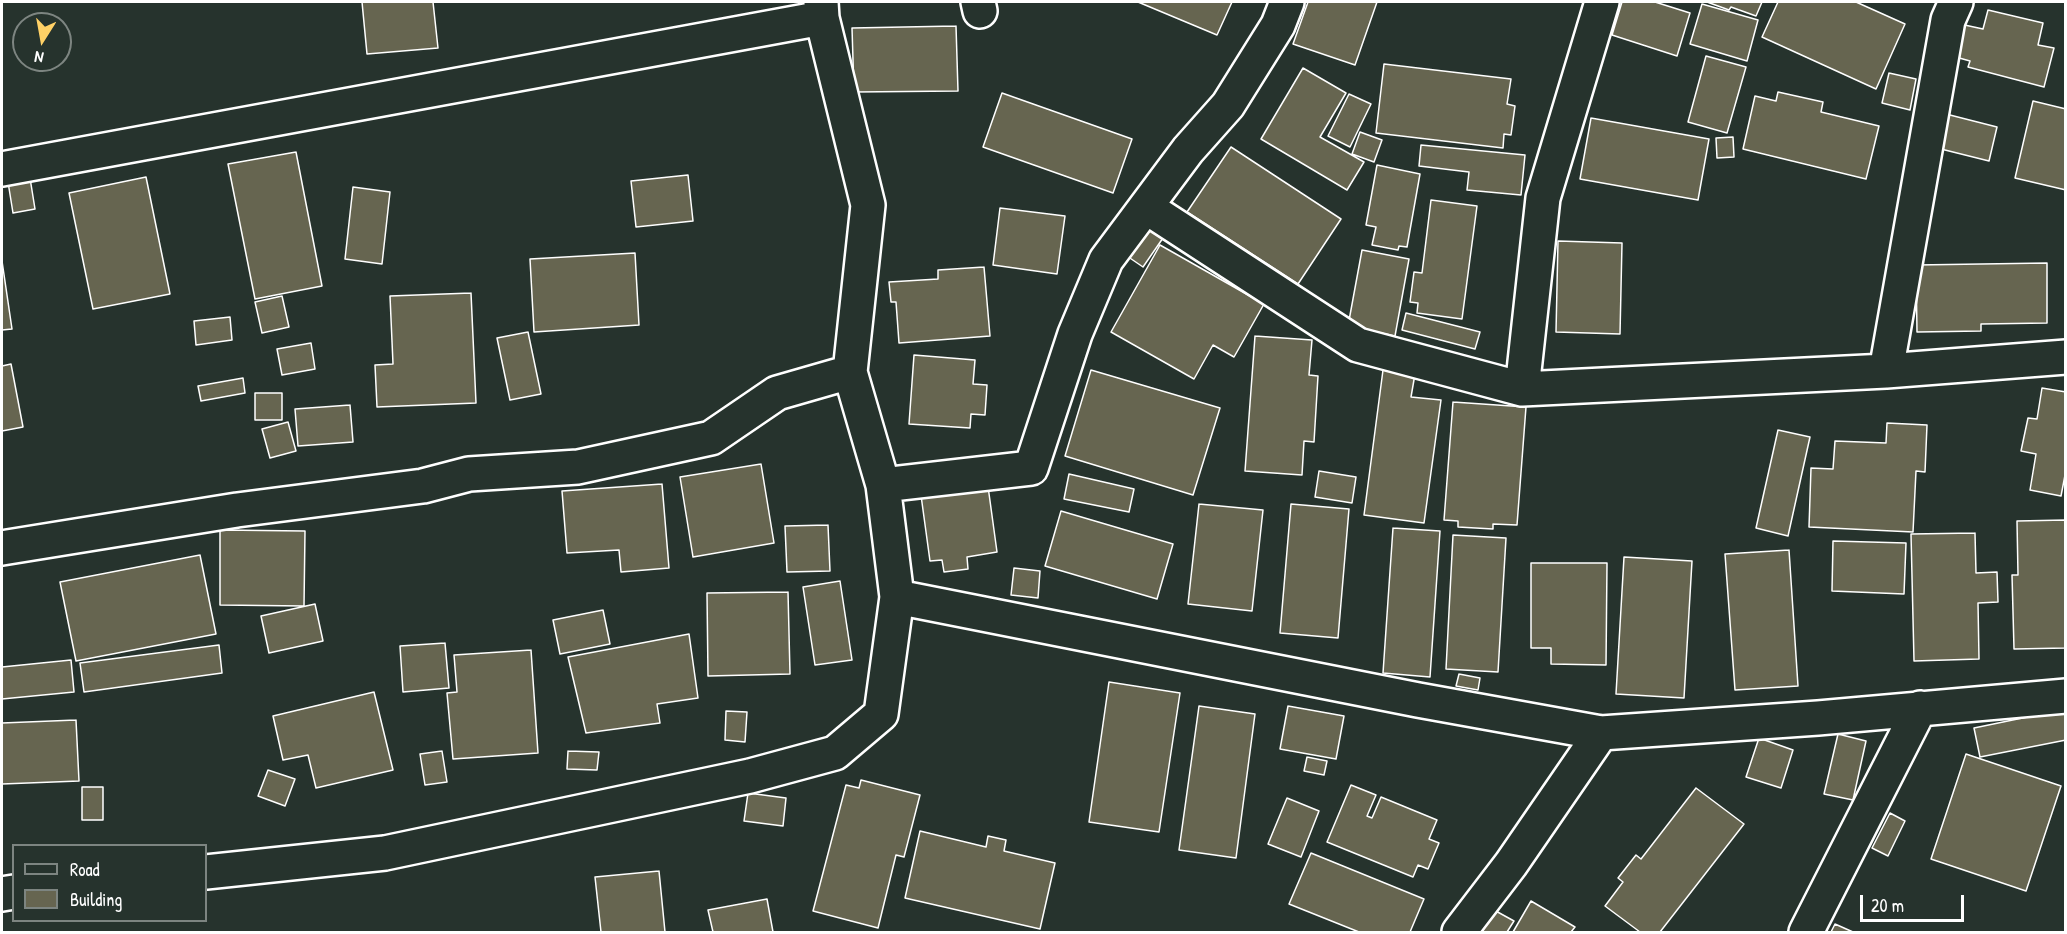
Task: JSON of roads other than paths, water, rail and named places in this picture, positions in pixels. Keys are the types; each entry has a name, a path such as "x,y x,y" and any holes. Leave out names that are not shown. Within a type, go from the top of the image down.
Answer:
{"street":[{"path":"883,485 1031,468 1075,334 1106,261 1188,150 1228,105 1278,24 1287,2"},
{"path":"1522,389 1543,198 1602,2"},
{"path":"1886,371 1948,20 1956,2"},
{"path":"2,169 821,10 868,206 850,372 883,485 897,597 881,714 835,753 750,776 385,853 207,872"},
{"path":"1146,207 1358,345 1522,389 1886,371 2066,357"},
{"path":"2,548 237,510 423,486 469,474 578,467 711,438 777,393 850,372"},
{"path":"897,597 1418,700 1600,733 1818,718 2066,696"},
{"path":"1806,933 1920,708"},
{"path":"1459,933 1511,864 1600,733"}]}
